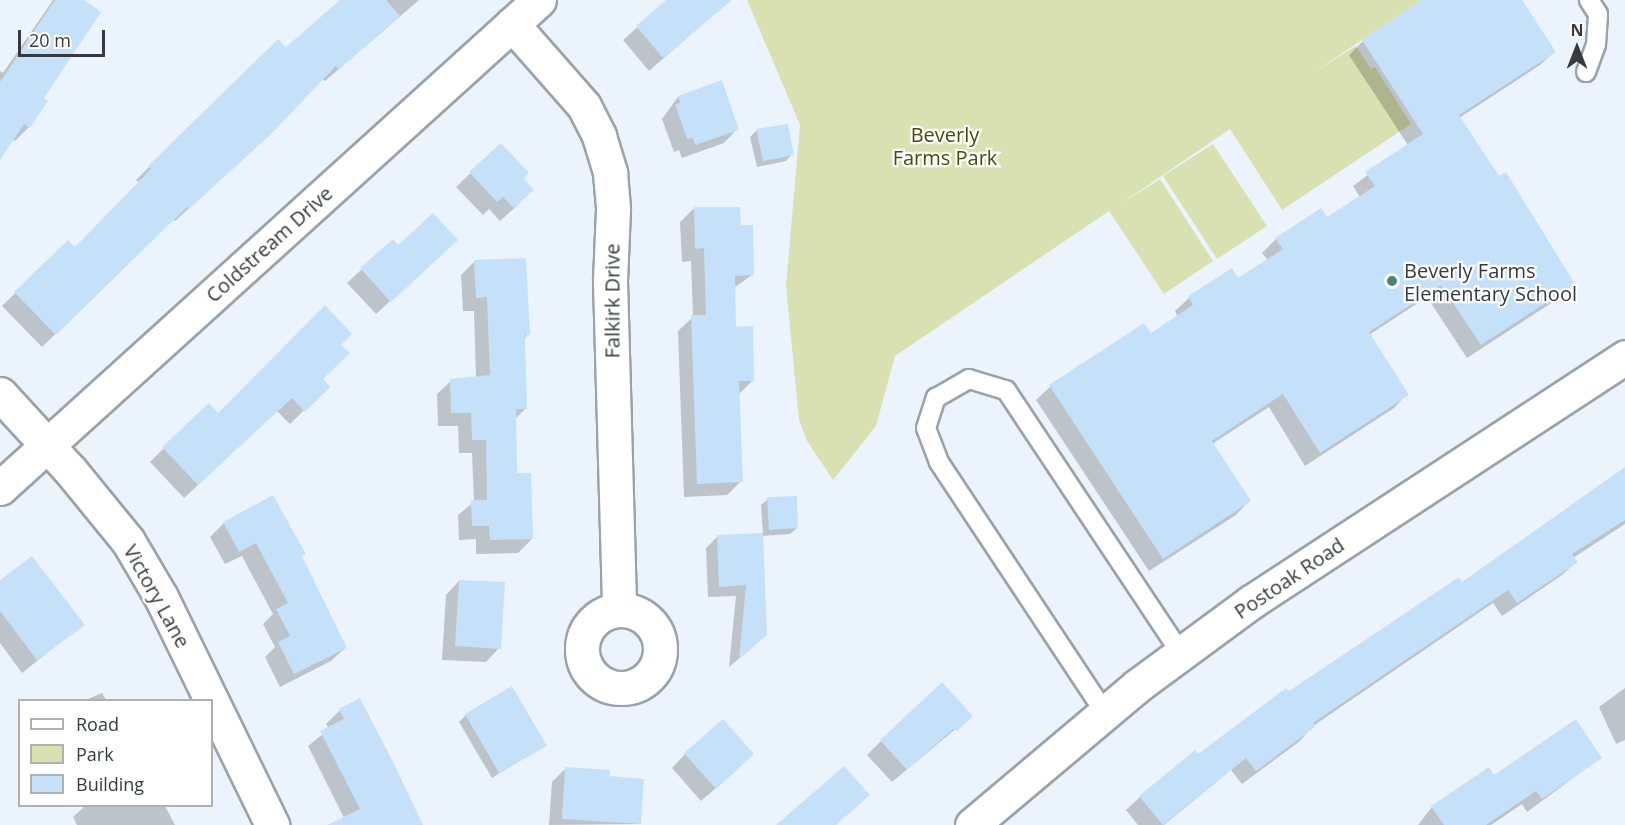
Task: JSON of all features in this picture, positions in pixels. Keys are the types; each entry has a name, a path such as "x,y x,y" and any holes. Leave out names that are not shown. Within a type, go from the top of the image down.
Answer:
{"street":[{"name":"Coldstream Drive","path":"0,488 539,0"},
{"name":"Falkirk Drive","path":"512,24 584,106 599,136 610,173 614,209 610,281 619,609"},
{"name":"Postoak Road","path":"972,825 1105,712 1251,602 1625,357"},
{"name":"Victory Lane","path":"0,394 48,444 128,541 161,597 211,699"},
{"name":"Victory Lane","path":"213,704 272,825"}],"lane":[{"path":"1586,72 1596,44 1598,14 1589,0"},
{"path":"1105,712 939,462 926,428 936,398 969,379 1006,390 1181,653"}],"green space":[{"name":"Beverly Farms Park","path":"747,0 1422,0 1311,74 1356,46 1371,69 1375,67 1411,124 1282,210 1230,129 1119,205 1160,179 1213,261 1164,294 1109,211 895,356 876,426 833,480 807,441 799,420 786,286 800,125"},
{"path":"1213,144 1267,226 1217,259 1163,176"}],"building":[{"path":"55,0 84,0 101,12 44,98 48,101 30,128 24,124 0,160 0,82"},
{"path":"340,0 386,0 400,16 339,69 336,66 270,135 189,209 187,207 56,335 14,292 68,240 75,247 151,169 148,166 278,39 286,47"},
{"path":"666,0 732,0 663,58 636,26"},
{"name":"Beverly Farms Elementary School","path":"1422,0 1522,0 1556,52 1459,115 1499,176 1506,172 1575,284 1481,345 1441,285 1369,332 1409,395 1320,453 1283,394 1212,441 1251,501 1163,559 1049,385 1144,323 1151,333 1193,305 1188,296 1232,268 1238,278 1283,249 1275,238 1321,208 1327,217 1375,186 1365,172 1423,134 1362,40"},
{"path":"722,80 739,130 695,145 693,138 687,139 675,104 680,103 678,96"},
{"path":"788,124 794,155 763,161 756,129"},
{"path":"501,143 529,173 524,178 534,190 514,208 503,197 497,202 469,172"},
{"path":"694,207 740,207 741,225 753,225 754,275 735,276 736,327 753,326 754,381 739,381 743,482 697,484 691,315 706,315 704,248 695,249"},
{"path":"433,213 458,240 391,302 360,268 393,239 398,245"},
{"path":"526,258 530,335 525,335 527,409 516,409 517,473 531,473 533,539 490,540 489,526 472,526 471,500 487,500 486,440 472,440 471,413 451,413 450,379 490,375 487,297 476,298 474,260"},
{"path":"325,305 352,334 341,345 350,353 323,379 330,387 305,412 292,398 198,485 162,447 209,403 218,413"},
{"path":"1625,467 1625,520 1572,554 1578,562 1517,603 1508,590 1313,723 1315,727 1256,771 1246,758 1163,825 1139,796 1195,750 1198,754 1286,688 1289,691 1459,577 1462,582"},
{"path":"273,495 306,554 302,556 347,648 294,674 278,642 290,636 276,609 288,603 256,543 239,552 223,522"},
{"path":"797,496 798,528 769,530 767,497"},
{"path":"763,533 767,635 739,659 746,585 719,587 717,535"},
{"path":"32,556 85,625 37,660 0,611 0,580"},
{"path":"459,580 505,582 501,649 455,646"},
{"path":"942,682 973,716 957,731 953,729 907,770 880,740"},
{"path":"512,686 547,746 499,773 465,714"},
{"path":"360,698 423,825 327,825 360,809 320,731 344,719 339,709"},
{"path":"723,719 754,754 716,789 684,753"},
{"path":"1576,719 1602,758 1542,799 1536,791 1486,825 1444,825 1431,806 1489,767 1494,775"},
{"path":"844,766 870,795 836,825 776,825"},
{"path":"565,767 610,770 609,776 644,779 641,824 562,819"}],"place":[{"name":"Beverly Farms Elementary School","path":"1392,281"}]}
